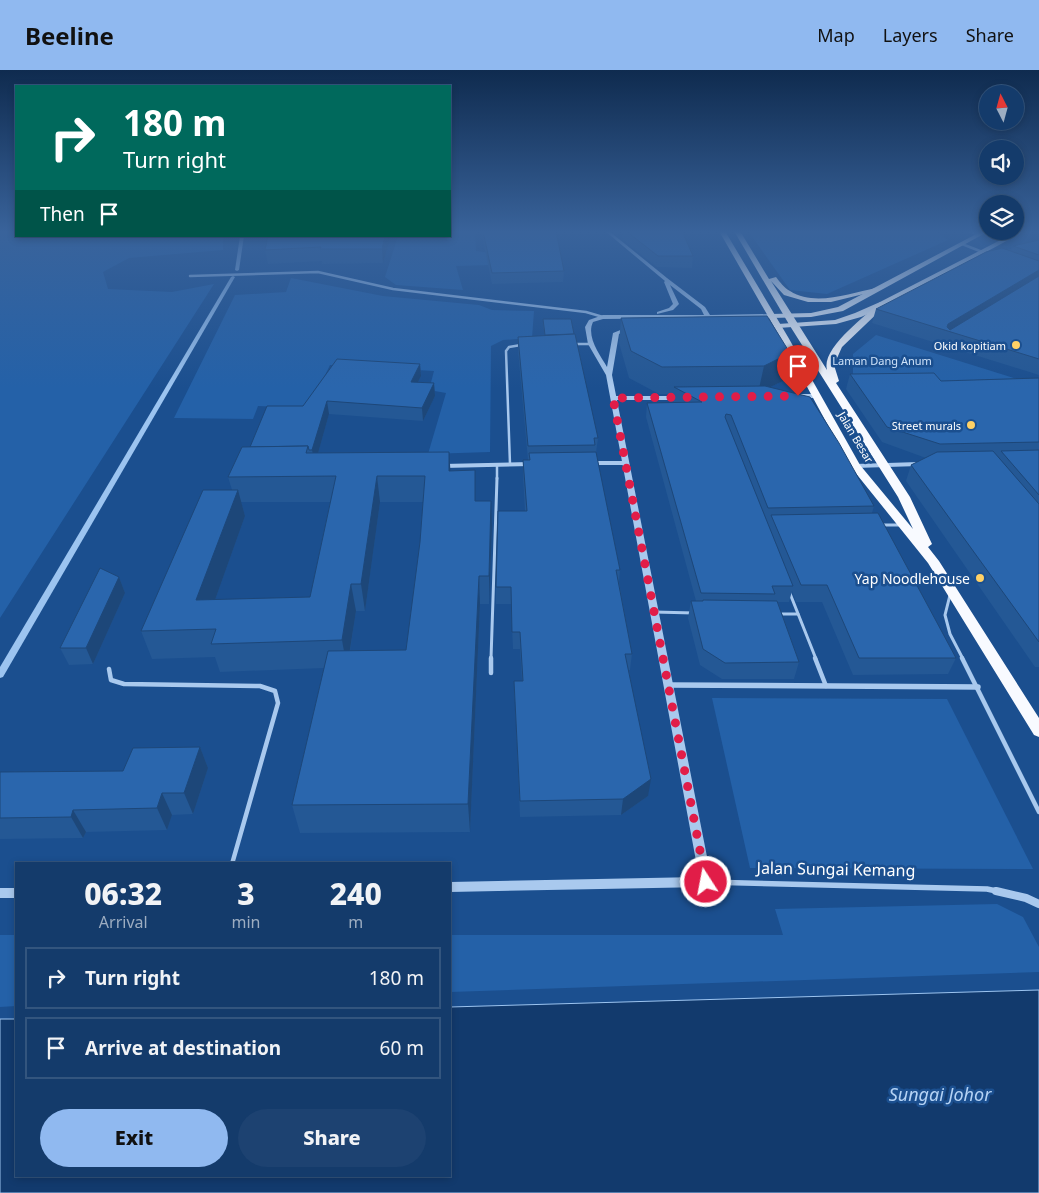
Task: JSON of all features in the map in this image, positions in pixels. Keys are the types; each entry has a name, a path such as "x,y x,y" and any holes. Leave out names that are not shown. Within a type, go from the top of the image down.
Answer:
{"highway":[{"name":"Jalan Besar","path":"752,283 771,316 773,326 816,396 855,466 933,561"},
{"name":"Jalan Besar","path":"769,283 904,497 933,561 1039,732"},
{"path":"776,283 784,291 804,298 842,298 876,290"},
{"path":"836,388 830,365 838,346 883,304"}],"main road":[{"path":"771,316 812,314 840,309 888,283"},
{"path":"773,326 836,322 883,304 922,283"}],"street":[{"path":"368,283 393,289 586,312 603,317"},
{"path":"646,316 671,309 676,304 667,283"},
{"path":"671,283 703,308 712,327 703,327"},
{"path":"609,375 591,344 588,327 591,321 603,317 771,316"},
{"path":"638,327 624,329 616,333 609,375 706,882"},
{"path":"797,396 816,396"},
{"path":"613,398 681,398"},
{"path":"587,463 625,463"},
{"path":"440,466 538,464"},
{"path":"855,466 922,464"},
{"path":"668,685 978,687"},
{"name":"Jalan Sungai Kemang","path":"451,887 706,882 987,889 1026,898 1039,904"},
{"path":"0,893 15,893"}],"lane":[{"path":"564,345 591,344"},
{"path":"510,464 506,351 509,347 528,345"},
{"path":"491,674 497,465"},
{"path":"873,525 903,525"},
{"path":"787,588 826,686"},
{"path":"951,590 945,615 950,634 1039,812"},
{"path":"654,612 702,613"},
{"path":"769,614 798,614"},
{"path":"109,669 110,680 124,684 260,686 275,691 278,703 233,862"}],"green space":[{"path":"0,283 106,283 108,289 172,292 214,284 0,618"},
{"path":"289,283 319,283 383,296 479,305 492,310 534,311 532,338 503,340 491,346 490,452 428,454 446,393 429,390 434,371 330,365 309,408 258,406 253,419 174,418 235,295 286,292"},
{"path":"394,283 461,283 463,290"},
{"path":"785,283 851,283 827,294 790,290"},
{"name":"Laman Dang Anum","path":"876,335 1017,379 1012,389 853,383 853,354"},
{"path":"712,698 947,699 1033,869 750,868"},
{"path":"997,904 1023,917 1039,947 1039,972 451,992 451,935 783,935 775,909"},
{"path":"0,935 15,935 15,1006 0,1007"}],"water":[{"name":"Sungai Johor","path":"1039,990 1039,1193 0,1193 0,1019 15,1019 15,1177 451,1177 451,1007"}],"building":[{"path":"925,283 1016,283 948,324 947,327 950,330 1027,283 1039,283 1039,359 876,309"},
{"path":"767,316 790,353 764,366 662,367 631,351 621,318"},
{"path":"543,319 571,319 574,334 545,335"},
{"path":"575,334 598,438 594,438 595,445 528,446 518,337"},
{"path":"337,359 420,364 411,382 434,383 422,408 327,401 312,450 309,450 308,446 250,447 267,406 303,406"},
{"path":"934,373 941,381 1039,378 1039,442 940,444 887,427 850,374"},
{"path":"765,386 810,397 839,443 874,506 768,508 731,415 726,414 725,417 793,586 772,586 775,594 701,593 647,403 702,402 674,387"},
{"path":"308,446 306,453 449,452 449,471 475,470 475,501 491,501 489,576 479,576 468,804 292,805 328,651 406,650 420,542 425,476 377,476 361,584 351,584 342,640 211,644 216,629 141,631 203,490 238,490 196,600 310,597 336,476 228,477 242,447"},
{"path":"1039,450 1039,495 1001,451"},
{"path":"993,451 1039,504 1039,642 911,465 937,452"},
{"path":"596,452 620,570 616,570 632,654 625,654 651,779 623,799 520,801 514,681 523,681 520,632 512,632 511,587 496,587 498,511 527,511 523,460 530,460 529,453"},
{"path":"878,513 956,658 859,658 827,585 801,585 771,515"},
{"path":"100,568 119,577 86,648 60,648"},
{"path":"691,601 777,601 799,662 725,663 703,649"},
{"path":"200,747 184,793 162,793 157,808 73,810 71,817 0,818 0,772 123,771 133,748"}],"waterway":[{"path":"0,675 229,283"}],"place":[{"name":"Okid kopitiam","path":"1016,345"},
{"name":"Street murals","path":"971,425"},
{"name":"Yap Noodlehouse","path":"980,578"}],"route":[{"path":"706,882 613,398 798,396"}]}
